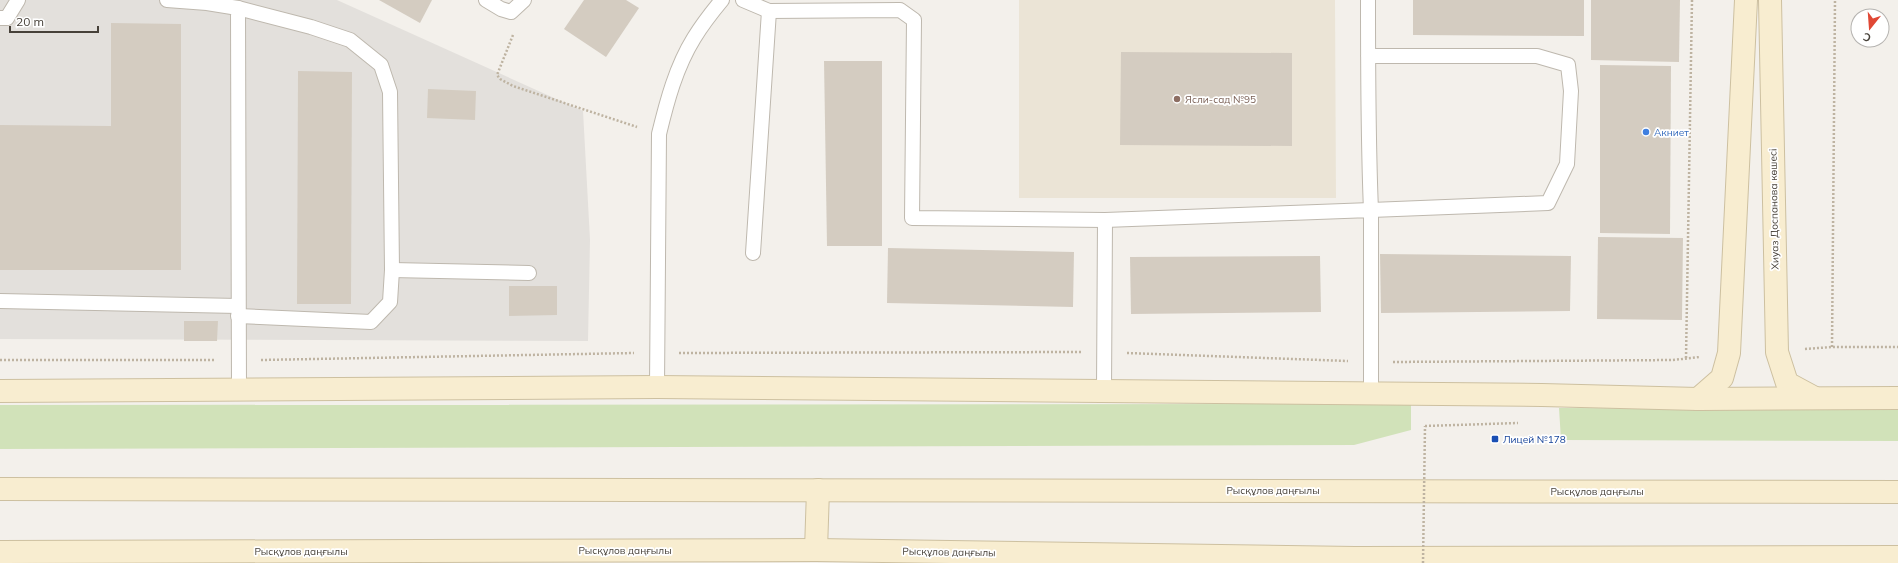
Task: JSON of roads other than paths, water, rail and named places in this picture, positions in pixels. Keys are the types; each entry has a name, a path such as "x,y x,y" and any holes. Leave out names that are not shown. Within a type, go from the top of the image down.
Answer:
{"main road":[{"path":"1698,399 1722,378 1729,353 1746,0"},
{"name":"Хиуаз Доспанова көшесі","path":"1770,0 1777,352 1787,383 1816,398"},
{"path":"0,391 657,386 1371,393 1698,399 1898,398"},
{"name":"Рысқұлов даңғылы","path":"0,489 1898,492"},
{"path":"816,550 818,490"},
{"name":"Рысқұлов даңғылы","path":"0,552 816,550 1355,558 1898,557"},
{"path":"1355,558 1392,563"}],"lane":[{"path":"0,18 7,18 18,0"},
{"path":"0,301 238,311 371,322 390,302 392,270 390,92 381,65 350,40 311,28 238,8 207,3 167,0"},
{"path":"486,0 500,9 512,12 521,4"},
{"path":"657,386 659,134 667,100 680,64 694,38 722,0"},
{"path":"744,0 769,11 900,10 914,20 912,218 1105,220 1548,203 1567,164 1571,91 1568,65 1536,56 1368,56"},
{"path":"1368,0 1368,154 1372,210 1371,393"},
{"path":"238,8 239,390"},
{"path":"753,253 769,11"},
{"path":"1104,391 1105,220"},
{"path":"392,270 529,273"}],"place":[{"name":"Ясли-сад №95","path":"1177,99"},
{"name":"Акниет","path":"1646,132"},
{"name":"Лицей №178","path":"1495,439"}]}
